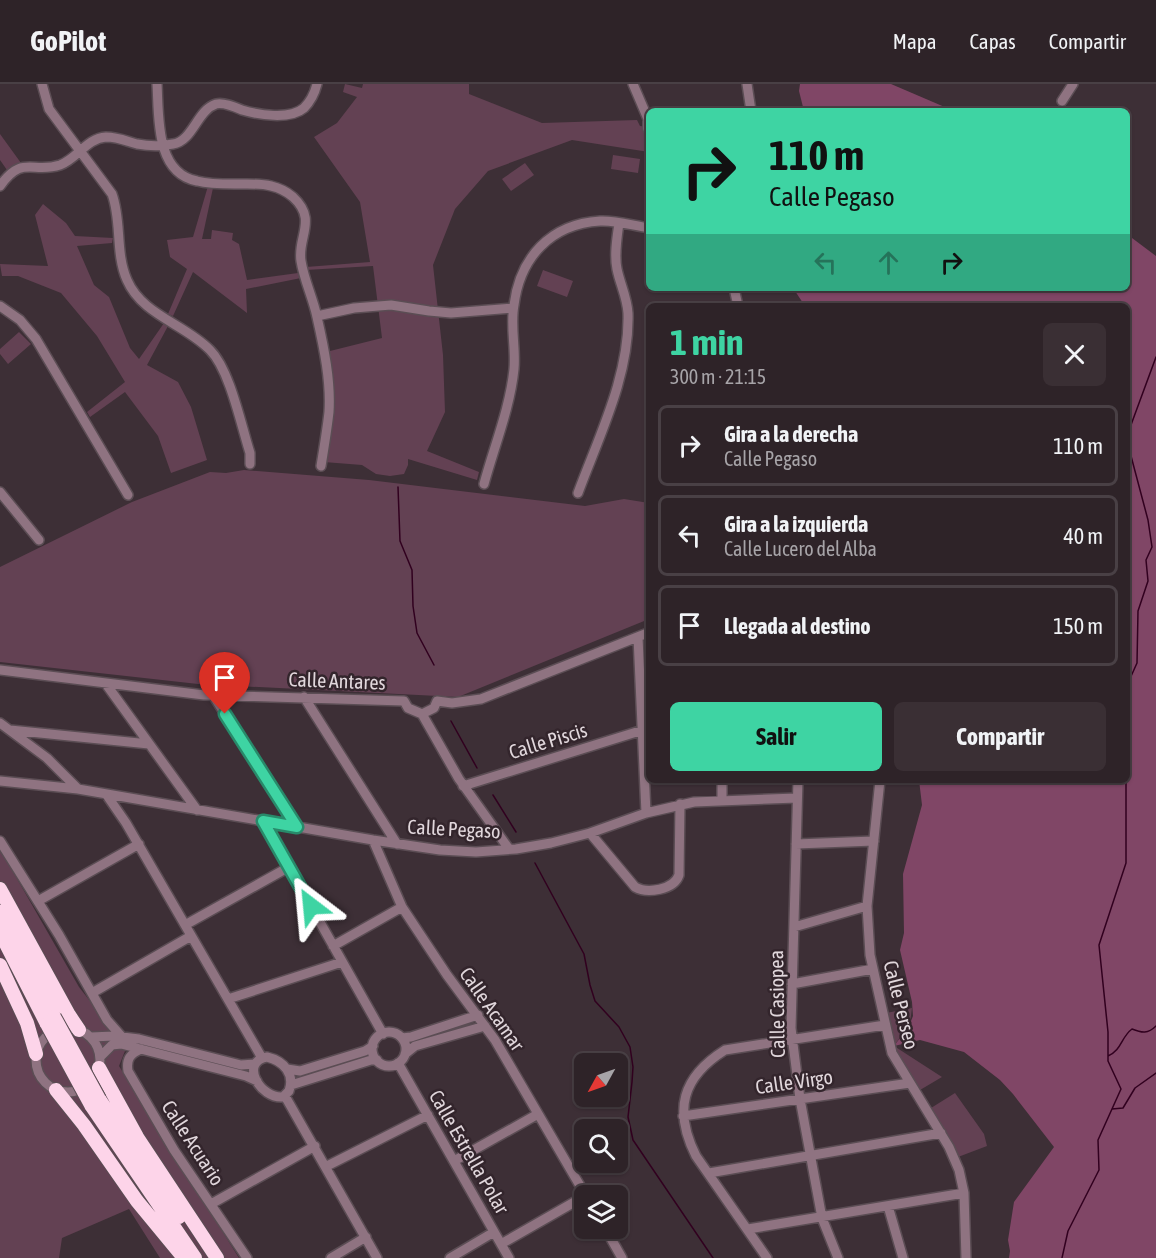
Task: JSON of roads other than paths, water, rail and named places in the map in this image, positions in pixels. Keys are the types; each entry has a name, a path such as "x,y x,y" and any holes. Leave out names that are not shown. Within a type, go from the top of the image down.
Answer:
{"highway":[{"path":"0,889 69,1015 85,1033"},
{"path":"0,912 51,1020"},
{"path":"0,932 95,1102 195,1258"},
{"path":"0,965 27,1023 36,1054"},
{"path":"100,1062 137,1137 217,1258"},
{"path":"56,1090 84,1125 137,1201 184,1258"},
{"path":"95,1102 208,1258"}],"street":[{"path":"42,84 49,109 112,194 117,207 121,255 126,279 136,296 150,309 195,337 212,351 221,364 250,453 250,464"},
{"path":"157,84 163,144 170,163 181,174 195,181 263,184 282,188 304,211 306,231 300,257 317,316 329,385 329,411 321,466"},
{"path":"0,186 12,172 27,165 51,167 63,164 92,141 104,137 121,138 149,146 176,144 191,132 204,113 216,104 272,116 303,109 317,84"},
{"path":"633,84 646,114"},
{"path":"747,84 751,108"},
{"path":"1062,101 1073,84"},
{"path":"484,484 514,369 513,308 518,282 528,260 543,244 562,230 583,223 603,220 646,227"},
{"path":"578,493 621,373 626,346 628,313 625,290 617,268 616,248 619,223"},
{"path":"317,316 354,308 391,304 452,313 513,308"},
{"path":"0,306 20,320 36,339 128,495"},
{"path":"0,492 39,540"},
{"path":"509,849 463,786 422,714 434,708 437,701 452,703 481,699 646,634"},
{"path":"638,637 646,813"},
{"name":"Calle Antares","path":"0,670 213,695 404,701 408,708 422,714"},
{"path":"106,684 197,810"},
{"path":"213,695 297,827"},
{"path":"304,697 397,844"},
{"path":"0,723 47,758 78,789"},
{"path":"8,730 149,744"},
{"name":"Calle Piscis","path":"463,786 644,730"},
{"name":"Calle Pegaso","path":"0,781 78,789 397,844 467,851 509,849 551,843 680,804 722,800 797,798"},
{"path":"722,783 722,800"},
{"name":"Calle Casiopea","path":"798,783 791,1028 800,1099 822,1218 837,1258"},
{"name":"Calle Perseo","path":"880,783 867,906 869,947 892,1053 941,1133 957,1164 964,1193 966,1258"},
{"path":"106,794 139,844 228,999 258,1061"},
{"path":"590,833 635,887 646,891 672,885 677,881 679,875 680,804"},
{"path":"263,821 383,1034"},
{"name":"Calle Acamar","path":"374,840 402,907 447,975 485,1026 579,1185"},
{"path":"0,841 38,901 107,1020 122,1037"},
{"path":"796,844 874,841"},
{"path":"38,901 139,844"},
{"path":"185,925 289,867"},
{"path":"794,927 867,906"},
{"path":"333,946 402,907"},
{"path":"92,993 191,936"},
{"path":"228,999 342,962"},
{"path":"792,984 873,969"},
{"path":"377,1060 372,1052 373,1046 377,1038 383,1034 390,1032 402,1038 411,1037 478,1015"},
{"path":"767,1258 696,1155 688,1138 683,1105 688,1087 698,1072 712,1058 726,1050 885,1025"},
{"path":"291,1085 287,1069 275,1059 242,1065 139,1039 85,1033 68,1028 57,1029 47,1035 40,1043 36,1054 36,1065 44,1081 56,1090 67,1092 78,1091 87,1086 95,1078 106,1049 117,1044 246,1076 257,1082 270,1096 276,1097 285,1095 291,1085 371,1060 377,1060 389,1066 398,1063 415,1046 485,1026"},
{"path":"85,1033 99,1050 100,1062"},
{"path":"402,1038 405,1044 405,1054"},
{"path":"287,1069 300,1071 365,1051 373,1046"},
{"name":"Calle Acuario","path":"141,1049 129,1056 126,1062 128,1071 174,1150 247,1258"},
{"path":"257,1082 253,1071 258,1061"},
{"name":"Calle Estrella Polar","path":"398,1063 509,1258"},
{"name":"Calle Virgo","path":"683,1116 910,1083"},
{"path":"285,1095 377,1258"},
{"path":"454,1161 538,1114"},
{"path":"327,1166 428,1115"},
{"path":"708,1173 941,1133"},
{"path":"211,1204 315,1146"},
{"path":"748,1229 964,1193"},
{"path":"501,1244 574,1202"},
{"path":"888,1206 903,1258"},
{"path":"450,1258 494,1232"},
{"path":"331,1258 366,1238"},
{"path":"611,1239 622,1258"}],"waterway":[{"path":"1130,428 1156,357"},
{"path":"1130,448 1148,520 1152,547 1146,560 1148,581 1138,611 1137,663 1130,679"},
{"path":"398,487 400,541 412,570 413,606 417,633 434,665"},
{"path":"451,721 477,768"},
{"path":"1062,1258 1068,1231 1099,1170 1098,1140 1121,1089 1108,1061 1108,1032 1099,945 1126,863 1126,783"},
{"path":"493,795 516,832"},
{"path":"535,863 584,954 595,1001 619,1027 630,1047 633,1067 628,1117 633,1140 713,1258"},
{"path":"1108,1056 1116,1050 1132,1029 1145,1032 1156,1026"},
{"path":"1112,1109 1123,1108 1135,1088 1156,1073"}]}
